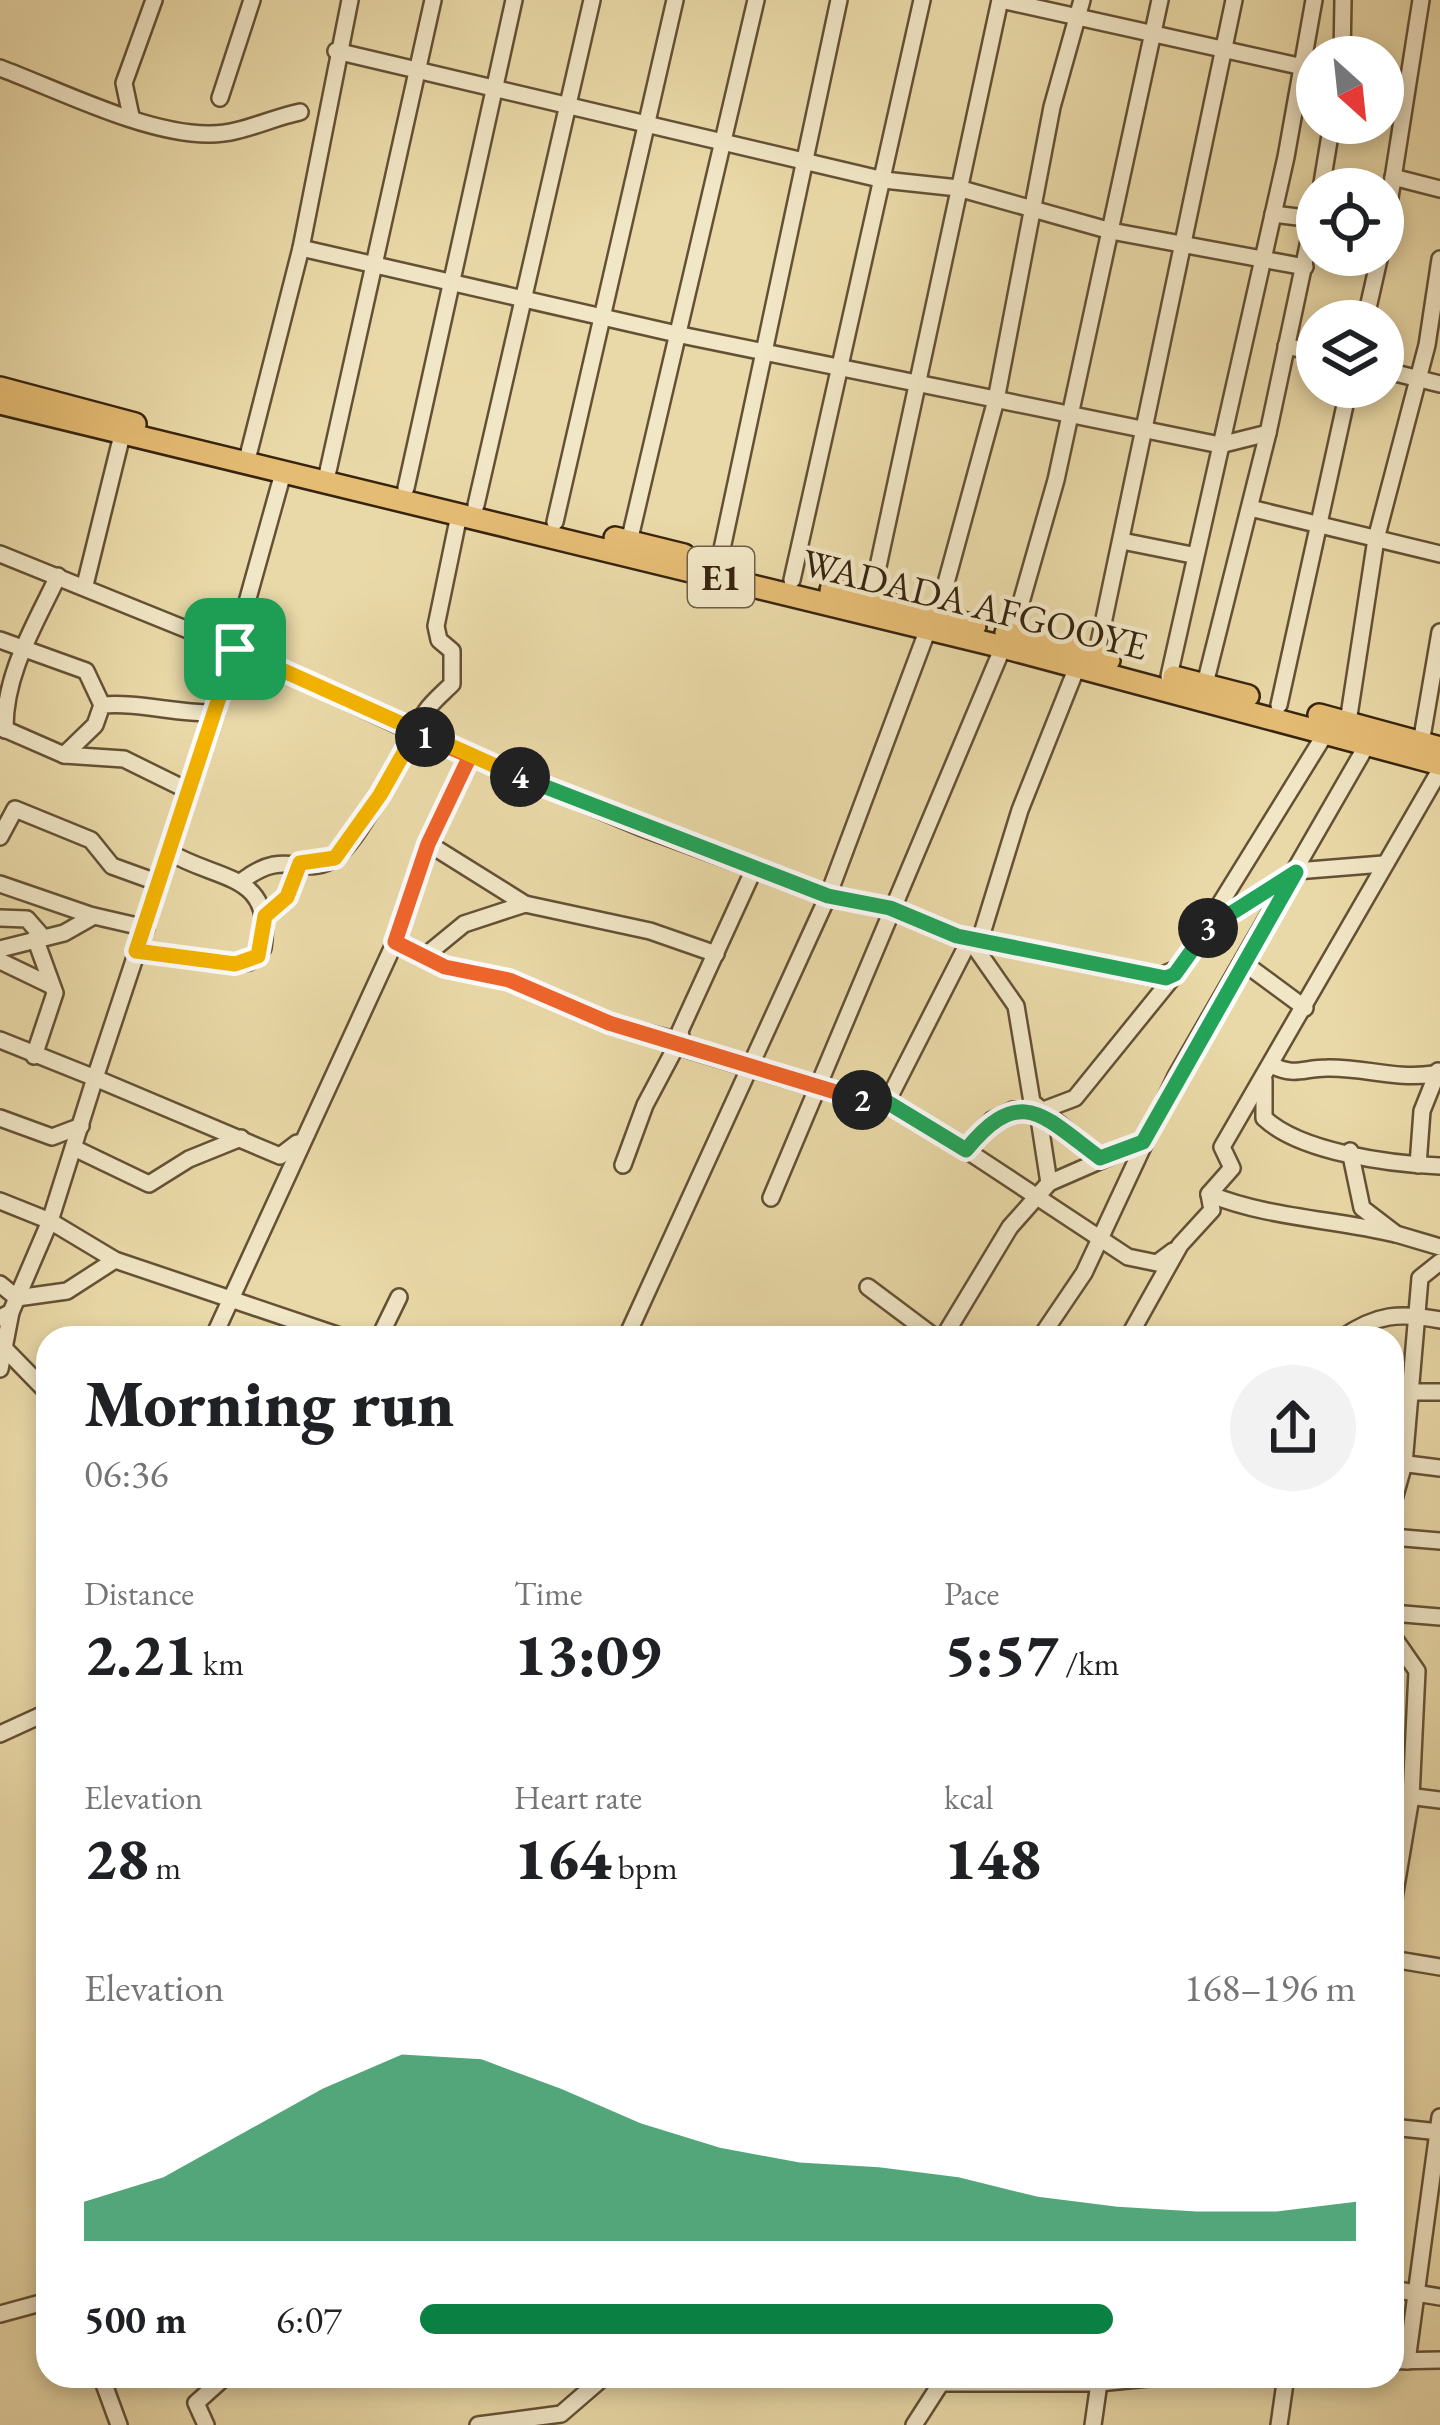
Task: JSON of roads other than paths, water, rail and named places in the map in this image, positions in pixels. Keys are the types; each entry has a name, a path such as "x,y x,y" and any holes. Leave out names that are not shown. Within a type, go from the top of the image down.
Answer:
{"highway":[{"name":"WADADA AFGOOYE","path":"0,388 406,488 468,510 555,522 871,599 933,622"},
{"name":"WADADA AFGOOYE","path":"0,403 283,473 468,510 933,622 1337,727 1431,746"},
{"name":"WADADA AFGOOYE","path":"1086,662 1169,676 1280,705 1368,743 1440,767"}],"street":[{"path":"131,116 124,83 154,0"},
{"path":"220,98 252,0"},
{"path":"249,452 301,248 335,51 350,0"},
{"path":"328,471 433,0"},
{"path":"406,488 514,0"},
{"path":"242,881 273,863 335,858 380,795 427,710 452,684 452,651 439,640 436,626 527,296 592,0"},
{"path":"555,522 675,0"},
{"path":"629,542 756,0"},
{"path":"719,563 838,0"},
{"path":"792,580 922,0"},
{"path":"871,599 1000,0 1296,66"},
{"path":"631,1326 828,896 933,622 995,400 1052,107 1082,0"},
{"path":"771,1198 1007,641 1056,480 1160,0"},
{"path":"887,1102 976,942 1020,810 1086,662 1122,541 1146,434 1234,0"},
{"path":"1308,36 1314,0"},
{"path":"1342,36 1343,0"},
{"path":"1394,168 1421,0"},
{"path":"335,51 415,74 884,180 958,188 1111,231 1296,266"},
{"path":"0,68 131,116 212,135 300,112"},
{"path":"1169,676 1192,555 1296,101"},
{"path":"1404,180 1440,189"},
{"path":"1273,214 1296,212"},
{"path":"301,248 1146,434 1220,445 1268,433"},
{"path":"966,1150 992,1120 1013,1110 1038,1112 1076,1098 1209,927 1337,727 1376,538 1436,317 1440,259"},
{"path":"1205,684 1303,276"},
{"path":"1286,346 1296,348"},
{"path":"1404,375 1440,384"},
{"path":"1280,705 1345,408"},
{"path":"86,585 122,435"},
{"path":"0,1369 9,1309 50,1221 74,1148 216,712 283,473"},
{"path":"1250,508 1321,521 1440,554"},
{"path":"1122,541 1192,555"},
{"path":"0,554 235,649 470,756 828,896 890,908 976,942 1156,978 1175,974"},
{"path":"58,576 24,650 5,702 2,726 64,755 124,759 189,791"},
{"path":"1431,746 1440,632"},
{"path":"0,640 86,671 102,705 95,725 64,755"},
{"path":"102,705 137,702 165,712 216,712"},
{"path":"1048,1326 1084,1273 1143,1142 1368,743"},
{"path":"219,1326 395,942 428,844 470,756"},
{"path":"1209,1194 1232,1168 1222,1147 1440,767"},
{"path":"0,837 15,809 26,812 91,840 112,866 159,883"},
{"path":"428,844 525,904 650,931 716,954"},
{"path":"136,951 235,964 249,962 263,948 265,916 242,881 192,866 170,852"},
{"path":"265,916 287,897 300,863"},
{"path":"1209,927 1296,872 1384,864"},
{"path":"623,1165 645,1106 679,1041 754,869"},
{"path":"3,883 94,916 146,928"},
{"path":"3,883 22,918"},
{"path":"424,956 464,924 525,904"},
{"path":"0,949 64,933 94,916"},
{"path":"0,918 34,923 55,1001 34,1056"},
{"path":"395,942 445,967 509,980 609,1023 679,1041 683,1048 820,1088 887,1102 966,1150 1045,1189 1128,1257 1157,1263 1212,1210 1209,1194"},
{"path":"976,942 1016,1006 1028,1085 1038,1112 1045,1189"},
{"path":"0,961 50,985"},
{"path":"1244,963 1305,1008"},
{"path":"0,1040 280,1156 302,1139"},
{"path":"1268,1071 1288,1074 1328,1067 1399,1079 1437,1072"},
{"path":"1268,1071 1264,1118 1282,1136 1308,1146 1440,1166"},
{"path":"1418,1165 1423,1111 1437,1072"},
{"path":"1038,1112 1100,1158"},
{"path":"0,1118 52,1137 81,1126"},
{"path":"74,1148 149,1184 189,1159 241,1138"},
{"path":"947,1326 1010,1226 1045,1189 1100,1158 1143,1142"},
{"path":"1350,1150 1362,1208 1396,1234"},
{"path":"1209,1194 1255,1210 1340,1220 1440,1247"},
{"path":"0,1201 50,1221 115,1259 311,1326"},
{"path":"1135,1326 1180,1245"},
{"path":"9,1309 67,1291 115,1259"},
{"path":"1404,1430 1420,1278 1440,1262"},
{"path":"0,1284 9,1309"},
{"path":"868,1287 922,1326"},
{"path":"385,1326 399,1297"},
{"path":"1360,1326 1372,1318 1415,1315 1440,1320"},
{"path":"4,1348 36,1381"},
{"path":"1411,1392 1440,1393"},
{"path":"1404,1464 1440,1468"},
{"path":"1404,1538 1440,1541"},
{"path":"1404,1614 1440,1617"},
{"path":"1404,1652 1418,1671 1404,1839"},
{"path":"0,1734 36,1718"},
{"path":"1404,1796 1440,1800"},
{"path":"1404,1961 1440,1967"},
{"path":"1404,2128 1439,2127 1418,2293 1404,2346"},
{"path":"1404,2291 1440,2296"},
{"path":"0,2314 36,2304"},
{"path":"1404,2361 1440,2360"},
{"path":"105,2388 119,2425"},
{"path":"206,2425 196,2402 212,2388"},
{"path":"478,2425 561,2414 591,2388"},
{"path":"914,2425 932,2388"},
{"path":"1093,2425 1099,2388"},
{"path":"1280,2425 1285,2388"}]}
